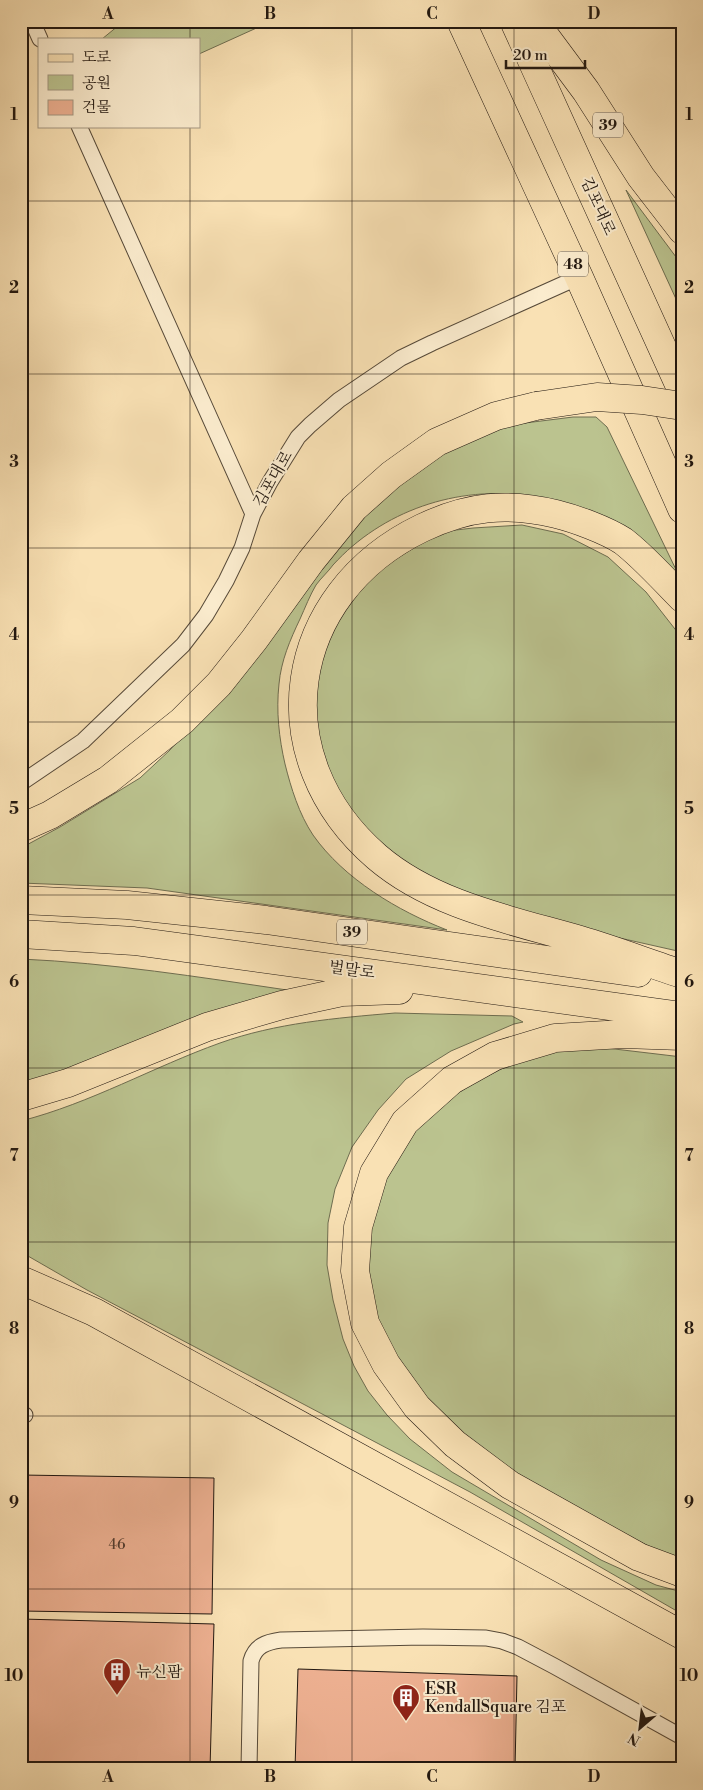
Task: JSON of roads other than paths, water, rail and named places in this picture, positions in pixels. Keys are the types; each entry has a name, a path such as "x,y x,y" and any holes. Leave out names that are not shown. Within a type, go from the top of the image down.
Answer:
{"main road":[{"name":"48","path":"461,21 579,277 682,509"},
{"name":"김포대로","path":"514,21 682,391"},
{"name":"39","path":"534,21 586,91 641,177 682,230"},
{"path":"21,828 50,815 108,780 182,721 219,684 254,640 311,560 354,508 391,475 438,442 496,416 536,406 597,397 642,400 682,406"},
{"path":"682,598 622,541 577,519 540,510 503,506 470,510 436,521 404,537 376,556 353,577 333,604 317,635 306,665 303,692 304,724 311,762 324,794 347,828 378,858 409,881 444,898 487,913 594,944 682,974"},
{"name":"39","path":"21,900 127,905 266,920 682,979"},
{"name":"벌말로","path":"21,934 134,940 682,1016"},
{"path":"21,1097 68,1083 207,1027 282,1005 342,992 475,987"},
{"path":"682,1036 623,1034 555,1038 495,1056 452,1080 405,1122 374,1173 358,1227 355,1272 365,1323 386,1364 417,1408 454,1444 510,1485 639,1557 682,1573"},
{"path":"21,1268 94,1312 682,1635"},
{"path":"21,1280 94,1312"}],"lane":[{"path":"32,21 40,38"},
{"name":"김포대로","path":"80,128 253,514"},
{"name":"김포대로","path":"253,514 285,456 298,437 339,400 409,354 579,277"},
{"path":"21,783 83,740 183,645 206,615 226,581 242,548 253,514"},
{"path":"249,1769 251,1661 253,1654 258,1648 272,1641 281,1640 423,1637 486,1638 502,1641 518,1647 554,1666 682,1737"}],"place":[{"name":"뉴신팜","path":"117,1696"},
{"name":"ESR KendallSquare 김포","path":"406,1722"}]}
